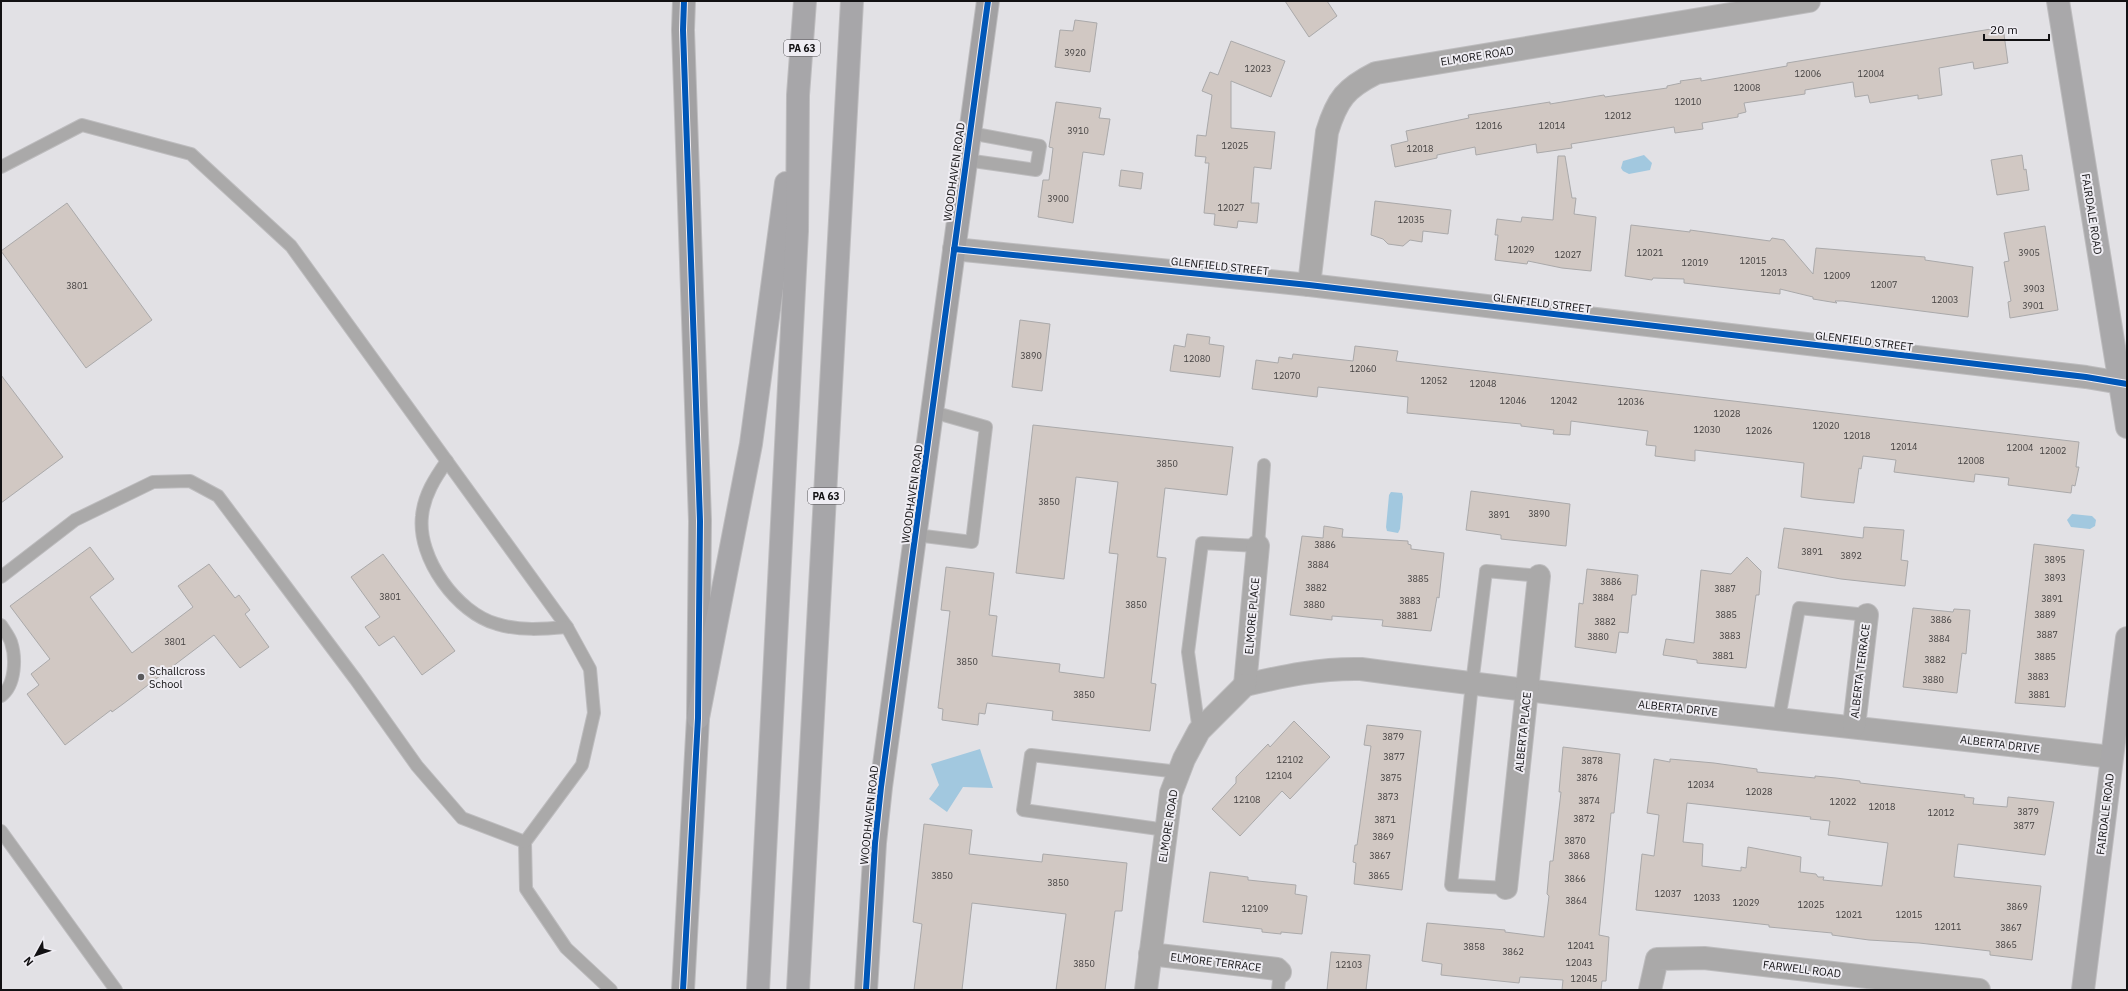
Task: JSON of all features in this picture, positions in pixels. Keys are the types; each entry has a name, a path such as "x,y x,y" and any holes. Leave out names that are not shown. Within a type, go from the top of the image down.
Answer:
{"highway":[{"name":"PA 63","path":"758,990 797,231 798,95 805,1"},
{"name":"PA 63","path":"798,990 852,1"},
{"path":"698,718 751,444 798,95"}],"main road":[{"path":"683,990 698,718 700,521 683,30 684,1"},
{"name":"WOODHAVEN ROAD","path":"866,990 875,843 881,787 988,1"}],"street":[{"name":"ELMORE ROAD","path":"1309,285 1328,132 1334,110 1343,96 1358,82 1376,73 1809,1"},
{"name":"FAIRDALE ROAD","path":"2058,1 2123,384 2127,427"},
{"name":"GLENFIELD STREET","path":"954,249 1309,285 2078,376 2123,384"},
{"name":"ELMORE PLACE","path":"1245,685 1258,546"},
{"name":"ALBERTA PLACE","path":"1506,888 1539,576"},
{"name":"ALBERTA TERRACE","path":"1854,726 1867,615"},
{"name":"FAIRDALE ROAD","path":"2083,990 2127,647"},
{"name":"ALBERTA DRIVE","path":"1245,685 1300,672 1334,669 1361,669 1527,692 1854,726 2112,757"},
{"name":"ELMORE ROAD","path":"1146,990 1171,793 1179,772 1199,731 1245,685"},
{"name":"ELMORE TERRACE","path":"1150,954 1277,969 1279,981"},
{"name":"FARWELL ROAD","path":"1650,990 1657,959 1704,958 1979,990"}],"lane":[{"path":"1,167 82,124 191,154 291,246 567,627 590,669 594,713 582,765 525,842 526,889 566,948 611,990"},
{"path":"966,160 1036,170 1040,146 970,133"},
{"path":"916,535 972,542 986,427 933,412"},
{"path":"447,461 432,482 422,516 424,547 441,580 467,610 496,624 533,629 567,627"},
{"path":"1199,731 1188,652 1202,543 1258,546 1264,465"},
{"path":"1,577 75,520 153,482 190,481 218,496 356,680 417,766 462,818 525,842"},
{"path":"1506,888 1451,885 1472,684 1486,571 1539,576"},
{"path":"1779,718 1799,608 1867,615"},
{"path":"1,625 11,642 14,671 6,692 1,696"},
{"path":"1166,830 1023,810 1031,755 1179,772"},
{"path":"1,831 116,990"}],"water":[{"path":"1644,155 1652,163 1650,170 1629,174 1621,168 1623,161"},
{"path":"1391,492 1402,493 1403,497 1400,529 1398,533 1387,531 1386,527 1389,495"},
{"path":"2072,514 2092,516 2096,520 2095,526 2090,529 2071,527 2067,520"},
{"path":"980,749 993,788 963,787 947,812 929,799 939,785 931,764"}],"building":[{"path":"1285,1 1327,1 1337,16 1309,37"},
{"path":"1075,20 1097,23 1090,72 1055,67 1060,30 1073,31"},
{"path":"2003,27 2008,63 1974,69 1973,62 1939,68 1942,95 1918,99 1918,95 1870,103 1868,95 1855,97 1853,82 1805,90 1805,94 1744,103 1746,112 1738,114 1738,117 1702,123 1703,129 1675,133 1674,127 1571,144 1572,148 1537,153 1536,144 1476,155 1475,147 1437,155 1437,158 1395,167 1391,145 1408,141 1406,131 1469,118 1468,115 1550,102 1550,104 1604,95 1605,97 1667,88 1667,86 1681,83 1680,81 1701,78 1701,81 1787,66 1787,63"},
{"path":"1231,41 1285,61 1271,97 1231,81 1231,128 1275,132 1271,169 1254,167 1251,203 1259,203 1257,223 1238,221 1237,228 1214,225 1215,214 1204,213 1209,163 1205,163 1206,157 1195,156 1197,135 1206,136 1212,95 1202,91 1210,72 1218,75"},
{"path":"1056,102 1101,108 1099,118 1110,119 1104,155 1083,152 1073,223 1038,217 1043,180 1049,180 1053,148 1049,147"},
{"path":"2022,155 2029,190 1997,195 1991,160"},
{"path":"1558,156 1565,156 1572,198 1576,198 1574,214 1596,217 1591,271 1562,268 1528,261 1527,264 1495,260 1498,235 1495,235 1497,219 1521,222 1522,217 1553,220"},
{"path":"1121,170 1143,173 1141,189 1119,186"},
{"path":"1375,201 1451,210 1448,234 1423,231 1422,242 1410,240 1403,246 1388,244 1383,239 1371,235"},
{"path":"67,203 152,320 86,368 1,251"},
{"path":"1631,225 1690,232 1690,230 1770,241 1772,238 1784,240 1813,274 1816,248 1925,257 1925,260 1973,267 1968,317 1835,301 1837,303 1813,299 1813,297 1780,289 1780,294 1684,283 1684,279 1653,278 1652,280 1625,276"},
{"path":"2045,226 2058,310 2010,318 2008,302 2011,301 2004,262 2009,261 2004,233"},
{"path":"1020,320 1050,324 1042,391 1012,387"},
{"path":"1187,334 1210,337 1209,344 1224,346 1220,377 1170,371 1174,345 1185,347"},
{"path":"1355,346 1398,351 1396,361 2079,442 2076,467 2079,467 2075,486 2072,485 2071,493 2008,485 2009,478 1975,474 1974,482 1894,472 1896,460 1863,456 1861,469 1859,468 1854,503 1801,497 1804,463 1695,450 1695,461 1655,456 1656,446 1646,445 1648,431 1571,421 1570,435 1553,434 1554,430 1521,426 1521,424 1407,413 1408,397 1318,387 1317,397 1252,389 1256,360 1278,363 1279,357 1292,359 1293,354 1353,361"},
{"path":"1,375 63,457 1,503"},
{"path":"1033,425 1233,447 1227,495 1165,488 1157,557 1166,558 1151,683 1156,684 1150,731 1052,720 1053,711 987,703 985,714 979,713 978,725 942,720 943,709 938,708 950,611 941,610 946,567 994,573 989,615 997,616 992,656 1060,664 1059,672 1104,678 1118,554 1109,553 1118,482 1076,477 1064,579 1016,573"},
{"path":"1471,491 1570,504 1566,546 1501,539 1501,535 1466,530"},
{"path":"1324,526 1343,529 1342,537 1408,541 1408,544 1411,545 1411,549 1444,553 1439,598 1437,597 1431,631 1382,626 1383,620 1332,616 1332,620 1290,615 1302,536 1323,538"},
{"path":"1864,527 1904,530 1901,560 1908,561 1905,586 1841,579 1778,568 1784,528 1863,538"},
{"path":"2034,544 2084,550 2065,707 2015,703"},
{"path":"90,547 114,579 90,597 132,653 193,607 178,586 209,564 235,598 239,595 250,610 245,614 269,647 240,668 214,635 123,704 112,712 111,710 65,745 27,694 39,685 31,674 50,659 10,606"},
{"path":"383,554 455,651 422,675 394,636 379,646 365,627 380,617 351,577"},
{"path":"1747,557 1761,571 1759,595 1756,595 1746,668 1697,663 1697,660 1663,655 1666,639 1694,643 1701,570 1731,574"},
{"path":"1587,569 1638,575 1636,595 1632,595 1628,633 1619,632 1616,653 1575,647 1579,603 1583,604"},
{"path":"1913,608 1953,612 1954,609 1970,610 1966,654 1962,653 1957,693 1903,687"},
{"path":"1294,721 1330,757 1290,799 1282,791 1240,836 1212,809 1236,783 1236,777 1268,744 1270,747"},
{"path":"1367,725 1421,731 1402,890 1354,884 1356,863 1353,862 1355,845 1357,845 1371,746 1364,745"},
{"path":"1563,747 1620,754 1614,813 1611,813 1599,935 1609,937 1606,981 1602,981 1601,990 1562,990 1563,980 1520,977 1519,983 1441,975 1442,964 1422,961 1427,923 1505,930 1505,932 1544,937 1549,896 1547,894 1550,861 1553,861 1561,792 1559,792"},
{"path":"1654,759 1670,762 1670,759 1714,763 1757,769 1757,772 1815,778 1815,776 1836,778 1860,781 1860,783 1965,795 1964,797 1974,798 1973,804 2007,807 2008,797 2054,802 2045,855 1958,844 1954,877 2041,886 2032,960 1990,955 1990,951 1919,943 1869,940 1832,935 1832,933 1769,927 1769,925 1636,910 1642,854 1654,856 1659,815 1647,813","holes":["1687,803 1811,817 1810,819 1830,821 1828,835 1888,843 1882,886 1823,880 1824,877 1818,877 1816,874 1800,872 1801,857 1748,847 1746,868 1741,867 1741,871 1702,866 1703,844 1683,842"]},
{"path":"924,824 972,830 969,854 1042,862 1043,854 1127,863 1122,911 1115,911 1105,990 1056,990 1066,914 972,903 962,990 914,990 922,924 913,922"},
{"path":"1210,872 1248,877 1248,880 1296,885 1295,894 1307,896 1302,934 1262,932 1262,929 1203,922"},
{"path":"1331,952 1370,955 1366,990 1327,990"}],"cycle path":[{"path":"683,990 698,718 700,521 683,30 684,1"},
{"path":"866,990 875,843 881,787 988,1"},
{"path":"954,249 1309,285 2086,377 2127,384"}],"place":[{"name":"Schallcross School","path":"141,677"}]}
